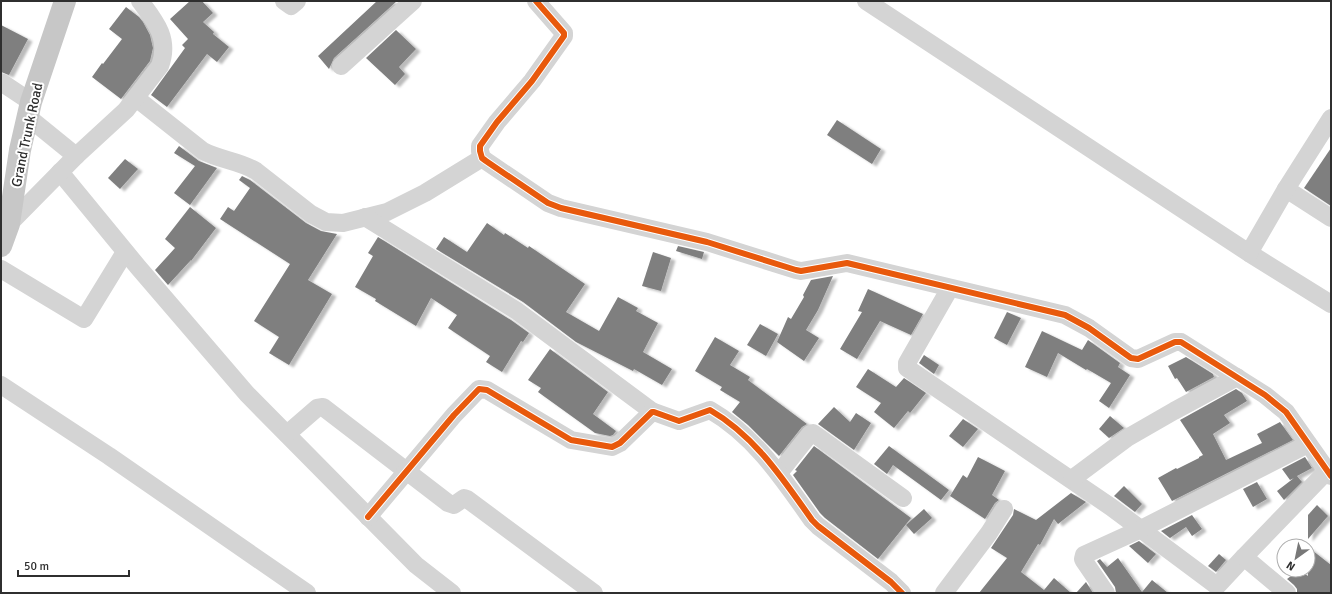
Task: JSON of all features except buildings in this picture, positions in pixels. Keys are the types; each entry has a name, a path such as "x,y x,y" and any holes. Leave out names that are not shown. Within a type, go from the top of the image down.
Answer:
{"main road":[{"name":"Grand Trunk Road","path":"1,246 9,224 20,150 29,110 64,1"}],"street":[{"path":"9,224 76,156 117,120 160,66 164,49 162,35 156,22 140,1"},
{"path":"284,1 292,6 297,1"},
{"path":"341,66 413,1"},
{"path":"536,1 564,33 564,36 532,81 497,122 480,146 480,151 482,158 548,203 560,208 707,242 798,271 847,263 1065,315 1089,328 1134,359 1138,359 1175,342 1181,342 1277,404 1286,412 1329,473 1244,557 1214,590 1141,529 1072,479 1023,448 906,367 950,288"},
{"path":"866,1 1249,253 1331,304"},
{"path":"1,82 76,156"},
{"path":"136,98 203,151 213,156 250,167 311,214 326,222 343,223 387,212 425,193 482,158"},
{"path":"1249,253 1286,189 1328,129"},
{"path":"60,172 125,252 247,394 416,565 452,593"},
{"path":"1286,189 1331,218"},
{"path":"365,218 517,311 653,412 679,421 711,410 740,431 779,473 815,523 891,582 902,593"},
{"path":"1,269 84,318 125,252"},
{"path":"1072,479 1127,438 1237,377"},
{"path":"1,385 109,456 307,593"},
{"path":"368,516 478,389 487,390 571,440 612,447 620,444 653,412"},
{"path":"287,434 317,408 323,408 451,504 454,505 464,498 594,593"},
{"path":"779,473 812,433 903,498"},
{"path":"1106,593 1084,561 1084,554 1141,529 1308,444"},
{"path":"944,593 981,544 1004,509"},
{"path":"1244,557 1287,593"}],"cycle path":[{"path":"536,1 564,33 564,36 532,81 497,122 480,146 480,151 482,158 548,203 561,208 707,242 796,270 801,271 847,263 1065,315 1089,328 1131,358 1138,359 1175,342 1181,342 1265,395 1286,412 1331,476"},
{"path":"368,517 454,415 479,389 487,390 571,440 612,447 620,443 652,412 679,421 710,410 741,432 754,445 779,474 812,520 818,526 891,582 902,593"}]}
